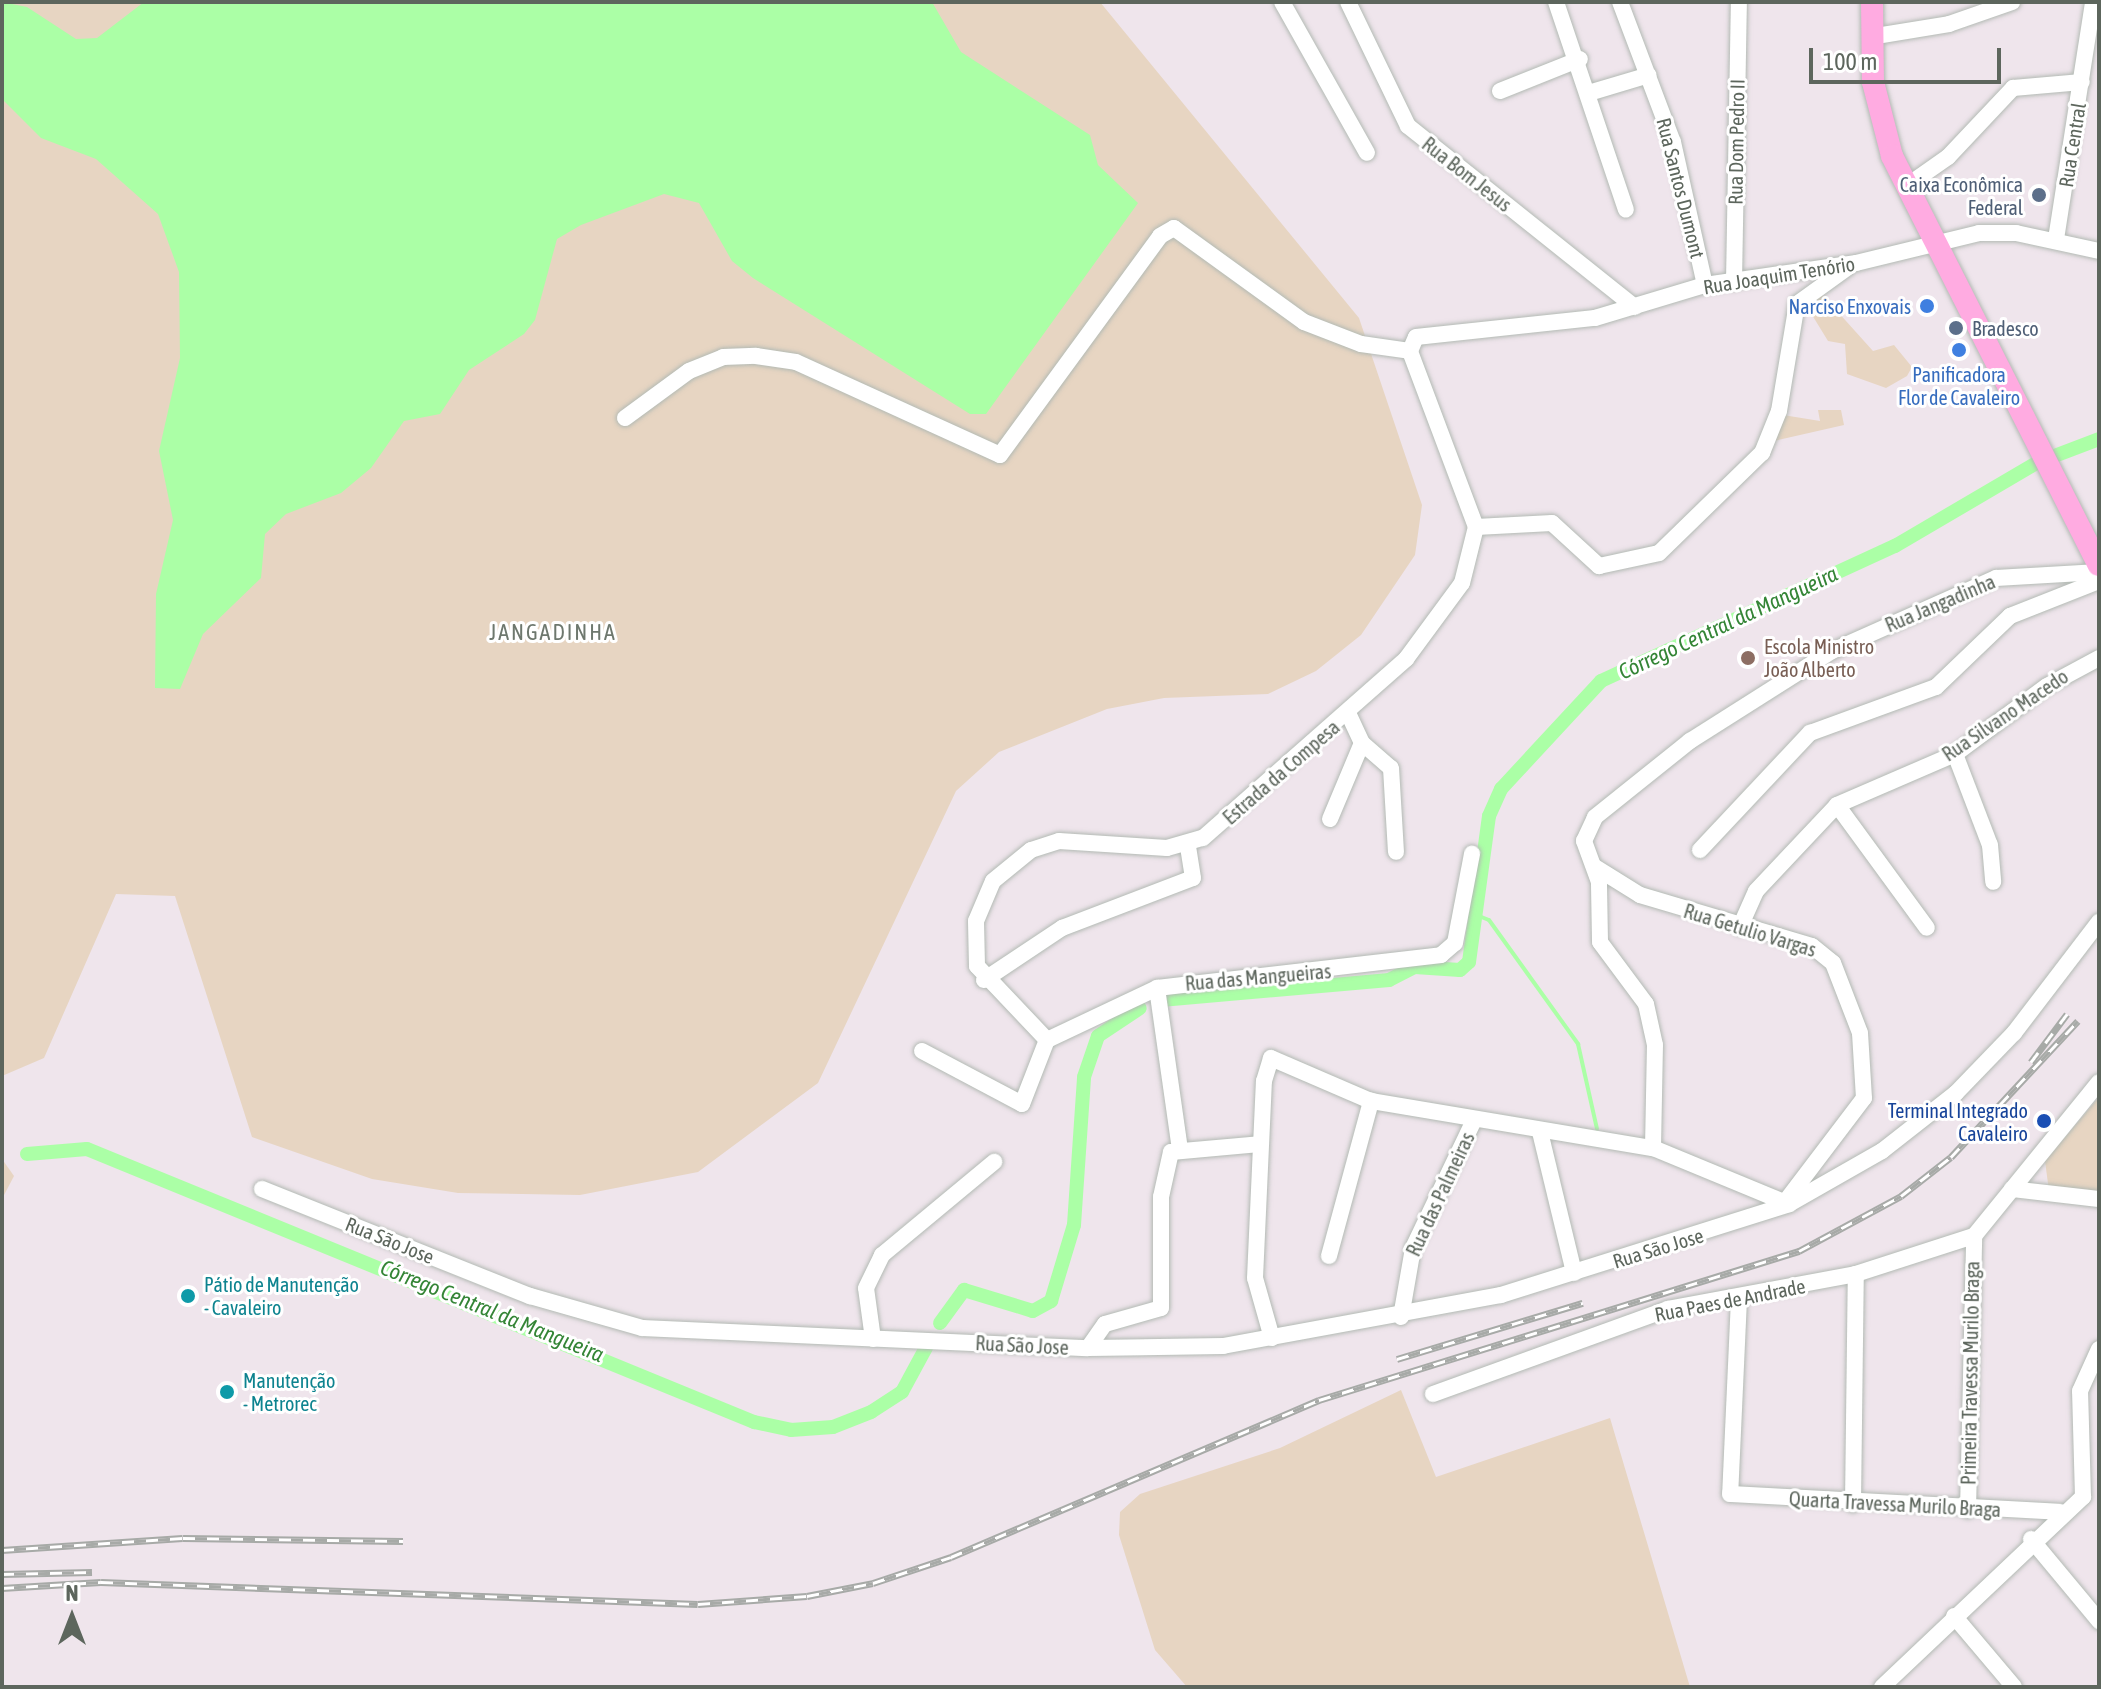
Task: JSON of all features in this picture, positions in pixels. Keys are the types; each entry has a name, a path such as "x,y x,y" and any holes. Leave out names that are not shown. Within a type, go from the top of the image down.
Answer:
{"main road":[{"path":"1872,2 1870,37 1883,131 2099,565"}],"street":[{"path":"1282,2 1367,153"},
{"name":"Rua Bom Jesus","path":"1348,2 1408,126 1635,307"},
{"path":"1556,2 1592,92 1626,210"},
{"name":"Rua Santos Dumont","path":"1620,2 1673,142 1705,285"},
{"name":"Rua Dom Pedro II","path":"1734,282 1739,2"},
{"path":"1870,37 1949,24 2012,2"},
{"name":"Rua Central","path":"2056,239 2093,2"},
{"path":"1500,91 1580,59"},
{"path":"1592,92 1649,75"},
{"path":"1908,185 1948,157 2013,88 2082,82"},
{"name":"Rua Joaquim Tenório","path":"625,418 689,371 723,357 756,356 796,362 1000,455 1160,236 1174,228 1304,322 1361,344 1411,346 1635,307 1705,285 1856,263 1937,241 1997,232 2056,239 2099,251"},
{"path":"1411,346 1476,527 1552,523 1599,566 1659,553 1717,504 1762,453 1779,411 1797,304 1856,263"},
{"name":"Estrada da Compesa","path":"1188,847 1348,713 1447,608 1462,583 1476,527"},
{"name":"Rua Jangadinha","path":"1653,1148 1658,1074 1650,1020 1600,942 1586,833 1618,794 1785,677 1996,578 2099,572"},
{"path":"1700,850 1810,733 1936,687 2010,616 2099,581"},
{"name":"Rua Silvano Macedo","path":"1740,927 1756,891 1837,805 1955,754 2047,686 2099,658"},
{"path":"1348,713 1362,743 1391,768 1396,852"},
{"path":"1330,819 1362,743"},
{"path":"1955,754 1990,845 1993,882"},
{"path":"1837,805 1927,928"},
{"path":"922,1051 1022,1104 1047,1040 984,980 973,938 984,897 1031,850 1083,841 1188,847 1195,876 1062,928 984,980"},
{"name":"Rua das Mangueiras","path":"1047,1040 1157,988 1441,955 1455,943 1472,854"},
{"name":"Rua Getulio Vargas","path":"1591,862 1640,895 1828,956 1861,1041 1864,1098 1787,1203"},
{"name":"Rua São Jose","path":"262,1189 614,1322 873,1339 1088,1348 1272,1338 1401,1317 1574,1273 1787,1203 1882,1151 1956,1093 2024,1021 2099,922"},
{"path":"1088,1348 1105,1324 1161,1308 1163,1170 1180,1149 1157,988"},
{"path":"1272,1338 1255,1278 1260,1144 1268,1059 1371,1101 1540,1132 1653,1148 1787,1203"},
{"path":"1974,1236 2099,1082"},
{"path":"1329,1256 1371,1101"},
{"name":"Rua das Palmeiras","path":"1401,1317 1413,1248 1474,1120"},
{"path":"1540,1132 1574,1273"},
{"path":"1180,1149 1260,1144"},
{"path":"873,1339 866,1288 882,1255 994,1162"},
{"path":"2012,1189 2099,1199"},
{"name":"Rua Paes de Andrade","path":"1433,1394 1576,1349 1658,1312 1739,1299 1856,1274 1974,1236"},
{"name":"Primeira Travessa Murilo Braga","path":"1968,1510 1974,1236"},
{"path":"1853,1504 1856,1274"},
{"name":"Quarta Travessa Murilo Braga","path":"1739,1299 1730,1494 1853,1504 2060,1512"},
{"path":"1882,1687 2084,1490 2080,1391 2099,1349"},
{"path":"2031,1539 2099,1621"},
{"path":"1954,1616 2014,1687"}],"shaded area":[{"path":"2,2 1100,2 1359,318 1422,505 1415,555 1361,635 1316,671 1268,694 1164,698 1107,709 999,752 956,791 818,1083 698,1172 580,1195 458,1193 372,1179 252,1137 175,896 116,894 44,1058 2,1076"},
{"path":"2,2 27,7 76,39 97,38 144,2 932,2 961,52 1090,135 1098,165 1138,203 986,414 970,414 753,278 732,261 699,203 664,194 581,225 557,239 535,320 524,334 469,370 440,414 404,421 371,468 341,493 286,514 265,534 261,578 203,634 180,689 155,688 156,594 173,520 159,451 180,358 179,272 158,214 96,159 41,138 2,99"},
{"path":"1819,291 1873,351 1894,345 1912,367 1907,376 1886,388 1847,374 1845,344 1828,341 1809,310"},
{"path":"1818,410 1841,410 1844,425 1774,441 1783,415 1820,421"},
{"path":"2099,1097 2099,1194 2049,1191 2045,1161"},
{"path":"2,1159 14,1176 2,1199"},
{"path":"1401,1390 1436,1477 1610,1418 1690,1687 1187,1687 1155,1650 1119,1535 1120,1512 1140,1494 1280,1448"}],"waterway":[{"name":"Córrego Central da Mangueira","path":"2057,455 2099,439"},
{"name":"Córrego Central da Mangueira","path":"1161,1000 1389,980 1415,967 1460,970 1469,962 1489,816 1501,789 1601,681 1895,546 2035,464"},
{"path":"1474,914 1489,920 1578,1044 1597,1129"},
{"name":"Córrego Central da Mangueira","path":"940,1323 964,1290 1033,1311 1051,1301 1074,1225 1084,1077 1098,1036 1140,1008"},
{"name":"Córrego Central da Mangueira","path":"27,1154 87,1149 754,1422 791,1430 833,1427 871,1412 902,1392 928,1344"}],"railway":[{"path":"2031,1062 2067,1014"},
{"path":"2,1588 101,1582 698,1604 807,1596 873,1583 951,1557 1319,1400 1799,1251 1901,1196 1951,1157 2078,1021"},
{"path":"1397,1359 1583,1303"},
{"path":"2,1550 183,1538 403,1541"},
{"path":"2,1574 92,1572"}],"place":[{"name":"Caixa Econômica Federal","path":"2039,195"},
{"name":"Narciso Enxovais","path":"1927,306"},
{"name":"Bradesco","path":"1956,328"},
{"name":"Panificadora Flor de Cavaleiro","path":"1959,350"},
{"name":"Escola Ministro João Alberto","path":"1748,658"},
{"name":"Terminal Integrado Cavaleiro","path":"2044,1121"},
{"name":"Pátio de Manutenção - Cavaleiro","path":"188,1296"},
{"name":"Manutenção - Metrorec","path":"227,1392"}],"district":[{"name":"JANGADINHA","path":"553,633"}]}
